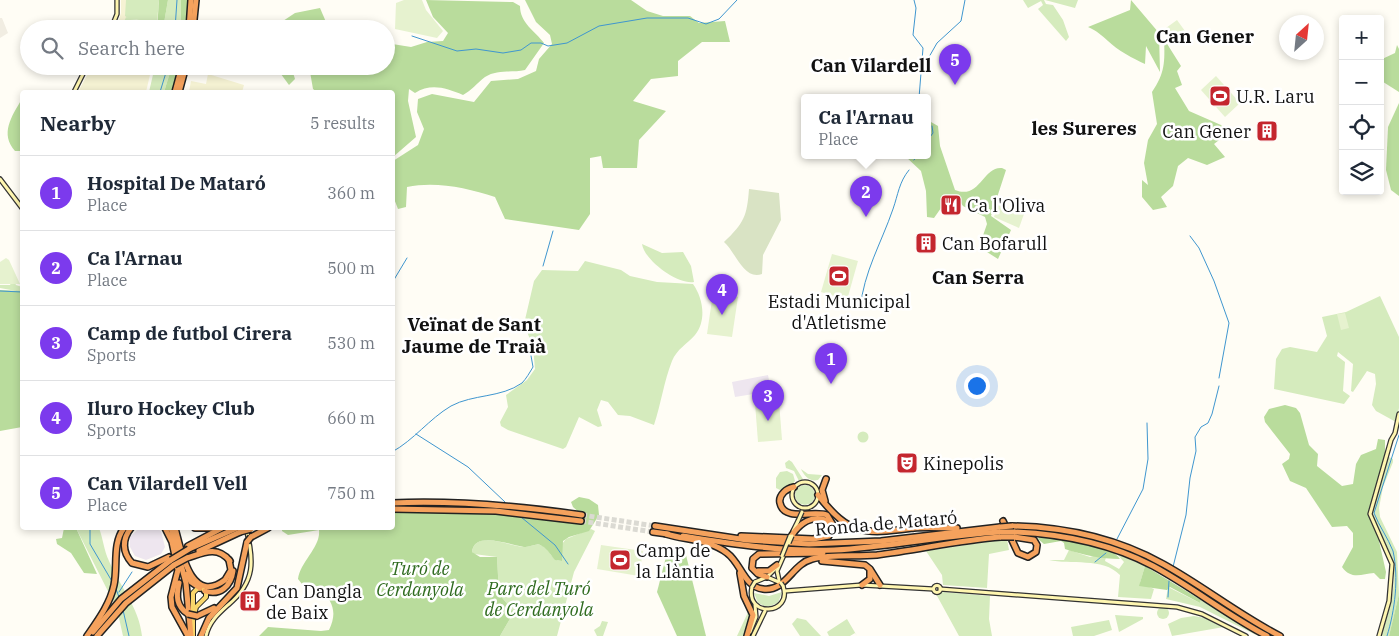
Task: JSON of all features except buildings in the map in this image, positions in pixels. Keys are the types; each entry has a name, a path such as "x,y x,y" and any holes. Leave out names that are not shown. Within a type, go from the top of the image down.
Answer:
{"highway":[{"path":"194,20 196,0"},
{"path":"190,20 191,3"},
{"path":"176,90 180,75"},
{"path":"180,90 184,75"},
{"path":"826,480 822,492 828,505"},
{"path":"677,529 783,538 822,539 829,536 833,530 831,519 825,514 792,514 784,510 780,503 781,496 786,490 794,487"},
{"path":"818,495 848,524 866,532 922,527 975,528"},
{"path":"395,503 447,502 498,505 581,518 496,510 395,509"},
{"path":"783,538 824,536 829,533 830,525 823,518 811,520 801,525 791,536"},
{"name":"Ronda de Mataró","path":"975,528 1001,529 910,544 806,550 744,545 666,534 654,529 677,529 754,540 809,544 881,541 975,528"},
{"path":"1013,532 1051,528 1082,534 1122,546 1161,563 1267,636"},
{"path":"1001,529 1013,532 1059,535 1090,542 1128,555 1189,584 1280,636"},
{"path":"666,534 716,546 729,554 750,583 757,588 769,589 780,586 797,568 807,561 817,558 881,555 1001,529 1034,540 1037,545 1036,552 1029,556 1018,553 1001,529"},
{"path":"97,636 108,614 114,587 118,539 123,530"},
{"path":"130,530 125,538 124,548 132,563 148,567 212,551 223,554 229,560 233,573 228,586 214,592 205,591"},
{"path":"166,530 172,542 178,570 171,597 172,607 191,636"},
{"path":"174,530 190,575 199,583 208,586 222,583 228,578 230,570 229,560"},
{"path":"88,636 108,614 171,561 188,548 219,530"},
{"path":"188,548 239,530"},
{"path":"183,557 239,530"},
{"path":"201,636 209,618 232,595 239,580 247,542 251,537 264,530"},
{"path":"767,577 754,572 752,560 759,554 871,550 910,544"},
{"path":"773,553 757,557 754,567 764,572 778,565"},
{"path":"183,557 189,600 191,636"},
{"path":"183,557 188,578 200,588"},
{"path":"183,557 177,600 181,608 188,614 195,615 208,612 228,598 239,580"},
{"path":"807,561 852,563 868,566 880,586"},
{"path":"852,563 866,567 870,572 870,579 862,585"},
{"path":"738,565 744,596 753,615 748,636"}],"main road":[{"path":"191,636 195,615 196,607 206,597 205,591 200,588 194,592 195,615"},
{"path":"194,598 202,601"}],"street":[{"path":"115,20 117,14 117,0"},
{"path":"75,90 82,75"},
{"path":"0,179 20,205"},
{"path":"1379,636 1390,601 1392,564 1370,514 1399,414"},
{"path":"792,498 796,505 802,508 810,508 815,504 818,495 815,486 809,483 800,483 794,487 792,498 798,511 797,521"},
{"path":"776,577 797,521 802,512 815,504"},
{"path":"206,636 215,617 241,593 248,583 252,562 248,530"},
{"path":"767,577 775,571 783,556"},
{"path":"748,636 756,617 751,591 754,584 760,579 776,577 782,584 785,592 780,605 775,609 766,610 755,604"},
{"path":"785,592 862,585 934,589 937,586 940,589 1177,607 1202,614 1246,636"},
{"path":"753,636 766,610"}],"shaded area":[{"path":"121,0 158,0 157,20 130,18 129,20 119,20"},
{"path":"0,18 2,18 8,33 0,38"},
{"path":"87,75 150,75 146,90 79,90"},
{"path":"208,75 211,75 244,85 243,90 189,90 191,81 206,84"},
{"path":"768,375 771,391 735,397 732,382"},
{"path":"137,530 159,530 165,547 161,554 146,560 135,556 130,547 130,537"}],"green space":[{"path":"126,0 159,0 157,20 125,20 126,17 128,18 125,16"},
{"path":"159,0 168,0 165,20 158,20"},
{"path":"168,0 181,0 181,20 165,20"},
{"path":"181,0 188,0 187,20 181,20"},
{"path":"404,0 422,0 426,10 443,31 437,38 395,29 396,3"},
{"path":"426,0 513,2 520,6 525,22 544,43 525,70 500,72 485,77 463,95 451,90 433,87 415,93 409,89 408,101 416,137 395,155 395,90 314,90 311,75 395,75 395,44 411,47 427,42 443,41 448,33 433,17"},
{"path":"525,0 631,0 647,11 663,16 690,16 699,23 725,21 730,42 702,42 678,61 678,76 651,79 633,101 666,111 639,140 637,168 603,168 601,156 590,158 590,214 579,230 505,219 495,197 451,186 418,185 407,187 406,207 398,209 395,201 395,160 418,145 424,129 417,112 418,99 432,94 474,102 491,81 518,79 536,71 539,59 552,44 550,35 536,22"},
{"path":"1023,0 1044,0 1046,4 1053,5 1063,20 1069,37 1066,41 1038,9 1043,5 1041,1 1028,8"},
{"path":"1045,0 1078,0 1075,8"},
{"path":"1131,0 1159,33 1160,72 1146,46 1145,64 1121,51 1099,33 1088,27 1130,10"},
{"path":"320,8 325,20 284,20 295,13"},
{"path":"1177,20 1185,31 1174,39 1166,28"},
{"path":"1164,39 1181,66 1177,71 1182,85 1175,88 1189,111 1221,125 1228,133 1214,144 1225,157 1207,165 1188,158 1178,166 1173,186 1161,197 1167,207 1153,210 1142,197 1142,180 1148,185 1144,163 1148,140 1157,124 1152,92 1160,79 1163,67"},
{"path":"1397,45 1399,49 1399,92 1384,83 1384,58 1395,53"},
{"path":"153,75 169,75 165,90 149,90"},
{"path":"169,75 176,75 172,90 165,90"},
{"path":"282,75 294,75 295,79 289,85"},
{"name":"U.R. Laru","path":"1216,76 1240,103 1225,117 1201,90"},
{"path":"20,102 20,151 15,151 8,138 9,125"},
{"path":"1399,103 1399,196 1391,190 1386,170 1388,127"},
{"path":"931,122 938,126 940,146 955,190 963,192 970,190 976,187 990,172 1002,168 1006,170 991,216 1011,230 998,259 979,247 987,224 985,217 963,206 958,199 948,198 934,218 927,217 926,191 921,171 908,159 931,159"},
{"path":"749,189 779,193 781,220 763,255 762,274 756,275 750,273 740,264 724,242 736,230 743,219"},
{"path":"998,204 1024,214 1019,228 994,217"},
{"path":"642,244 662,253 683,252 691,266 694,282 679,280 671,276 655,264 644,250"},
{"name":"Estadi Municipal d'Atletisme","path":"832,254 858,261 847,300 821,292"},
{"path":"6,258 9,260 20,284 0,284 0,262"},
{"path":"585,261 621,270 630,276 657,282 693,284 701,302 702,316 699,329 695,335 679,350 672,361 654,425 630,416 618,415 608,402 601,400 597,410 602,426 598,427 579,417 566,447 563,449 508,430 501,426 500,422 508,407 506,395 527,380 535,369 533,347 524,324 534,281 542,270 578,271"},
{"path":"13,279 16,285 20,286 20,292 0,288 0,285 10,285"},
{"path":"0,290 20,291 20,427 0,431"},
{"path":"713,293 738,297 732,337 707,334"},
{"path":"1380,296 1399,337 1399,408 1396,422 1376,411 1372,405 1376,384 1375,374 1367,371 1353,392 1351,391 1353,364 1338,352 1337,356 1345,362 1343,391 1350,396 1344,404 1274,389 1276,359 1282,349 1290,347 1317,352 1327,336 1322,317 1346,312"},
{"path":"1345,313 1349,328 1341,330 1337,314"},
{"path":"779,401 782,440 758,442 755,403"},
{"path":"1285,405 1296,408 1300,413 1309,445 1318,454 1317,466 1342,486 1353,484 1356,464 1361,455 1376,449 1378,439 1385,440 1385,454 1389,457 1373,513 1374,522 1382,537 1379,541 1386,572 1385,579 1380,579 1374,573 1353,575 1345,571 1342,567 1353,547 1353,533 1347,526 1332,527 1306,488 1290,481 1282,464 1289,459 1290,454 1265,422 1264,417 1269,409"},
{"path":"863,431 869,437 863,443 857,437"},
{"path":"1389,457 1393,459 1393,462 1383,487 1379,508 1380,517 1397,552 1399,594 1389,636 1381,636 1392,596 1394,576 1391,556 1373,513"},
{"path":"789,460 803,479 799,481 794,471 786,468 785,463"},
{"path":"801,469 808,474 822,475 818,480 812,480"},
{"path":"787,471 793,474 795,481 793,484 780,490 776,488 776,478 780,472"},
{"path":"805,485 812,488 815,495 812,502 805,505 798,502 795,495 798,488"},
{"name":"Turó de Cerdanyola","path":"579,497 589,499 598,505 599,515 589,531 569,537 563,541 562,561 555,560 540,545 524,547 486,540 474,545 472,552 480,557 497,557 499,594 514,612 500,636 259,636 268,627 329,630 333,618 331,603 321,587 302,584 298,579 302,567 317,542 319,530 395,530 395,512 494,513 576,524 583,520 584,517 573,507 571,502"},
{"name":"Parc del Turó de Cerdanyola","path":"591,529 595,531 574,572 557,636 500,636 514,612 499,594 497,557 474,554 472,552 475,545 486,540 525,547 540,545 546,548 555,559 562,561 562,544 566,539"},
{"path":"64,530 77,530 97,574 84,573 71,553 57,544 56,539 62,538"},
{"path":"77,530 100,530 107,557 133,606 142,636 123,636 117,609"},
{"name":"Turó de Cerdanyola","path":"282,530 319,530 288,535"},
{"path":"1040,536 1096,546 1115,554 1120,559 1085,555 1065,549 1064,543 1061,541 1044,544 1038,539"},
{"path":"1007,539 1009,550 989,554 987,588 943,585 942,575 926,551"},
{"name":"Camp de la Llàntia","path":"601,545 643,551 639,576 597,569"},
{"path":"679,547 684,547 706,636 677,636 657,592 667,553"},
{"path":"1069,550 1090,557 1097,555 1106,557 1105,561 1119,569 1124,562 1117,554 1145,566 1140,583 1154,589 1151,599 1118,597 1120,575 1113,569 1096,564 1049,560 1064,560"},
{"path":"1145,566 1201,600 1200,603 1170,587 1167,590 1139,586"},
{"path":"1168,587 1200,603 1201,600 1258,636 1200,607 1166,599"},
{"path":"782,592 778,603 767,607 758,603 754,593 769,596"},
{"path":"942,592 990,596 989,619 992,636 959,636 936,594"},
{"path":"1399,594 1399,636 1389,636"},
{"path":"1163,607 1169,613 1163,619 1157,613"},
{"path":"750,608 751,612 745,636 737,636"},
{"path":"1115,615 1143,617 1143,619 1119,632"},
{"path":"1194,616 1205,618 1224,627 1172,636 1168,624 1181,618"},
{"path":"797,618 806,620 821,636 800,636 792,624"},
{"path":"847,619 857,636 855,633 850,636 829,636 827,632"},
{"path":"1109,620 1112,630 1094,636 1073,636 1071,627"},
{"path":"602,621 608,622 603,636 597,636 594,630 600,626"}],"waterway":[{"path":"176,20 177,0"},
{"path":"412,36 457,51 476,49 503,53 521,50 531,43 541,43 548,46 567,43 599,26 647,18 688,18 706,24 719,19 737,0"},
{"path":"914,0 916,8 913,35 923,48 919,94"},
{"path":"922,62 929,57 937,43 961,21 965,0"},
{"path":"161,90 165,75"},
{"path":"931,136 933,133 932,126"},
{"path":"860,309 869,270 901,184 909,170"},
{"path":"543,266 553,231"},
{"path":"1190,236 1199,248 1214,281 1229,323 1219,378"},
{"path":"395,278 407,258"},
{"path":"0,291 20,292"},
{"path":"395,450 451,406 468,399 496,394 522,383 533,367 530,350"},
{"path":"1173,567 1186,515 1190,478 1196,451 1195,437 1201,427 1208,423 1219,386"},
{"path":"1117,539 1143,489 1148,459 1147,423"},
{"path":"416,434 468,467 505,502"},
{"path":"1387,636 1395,594 1395,561 1391,546 1374,513 1399,435"},
{"path":"521,517 555,545 568,564"},
{"path":"90,530 90,544 113,583"},
{"path":"1095,562 1106,553"},
{"path":"119,592 132,572"},
{"path":"1168,597 1169,581"},
{"path":"116,589 119,597"},
{"path":"123,610 129,636"}],"tunnel":[{"path":"582,515 655,526"},
{"path":"581,521 653,532"}],"place":[{"name":"Can Vilardell Vell","path":"955,85"},
{"name":"U.R. Laru","path":"1220,96"},
{"name":"Can Gener","path":"1267,131"},
{"name":"Ca l'Oliva","path":"951,205"},
{"name":"Ca l'Arnau","path":"866,217"},
{"name":"Can Bofarull","path":"926,243"},
{"name":"Estadi Municipal d'Atletisme","path":"839,276"},
{"name":"Iluro Hockey Club","path":"722,315"},
{"name":"Hospital De Mataró","path":"831,384"},
{"name":"Camp de futbol Cirera","path":"768,421"},
{"name":"Kinepolis","path":"907,463"},
{"name":"Camp de la Llàntia","path":"620,560"},
{"name":"Can Dangla de Baix","path":"250,601"}],"district":[{"name":"Can Gener","path":"1205,36"},
{"name":"Can Vilardell","path":"871,65"},
{"name":"les Sureres","path":"1084,128"},
{"name":"Can Serra","path":"978,277"},
{"name":"Veïnat de Sant Jaume de Traià","path":"474,335"}]}
